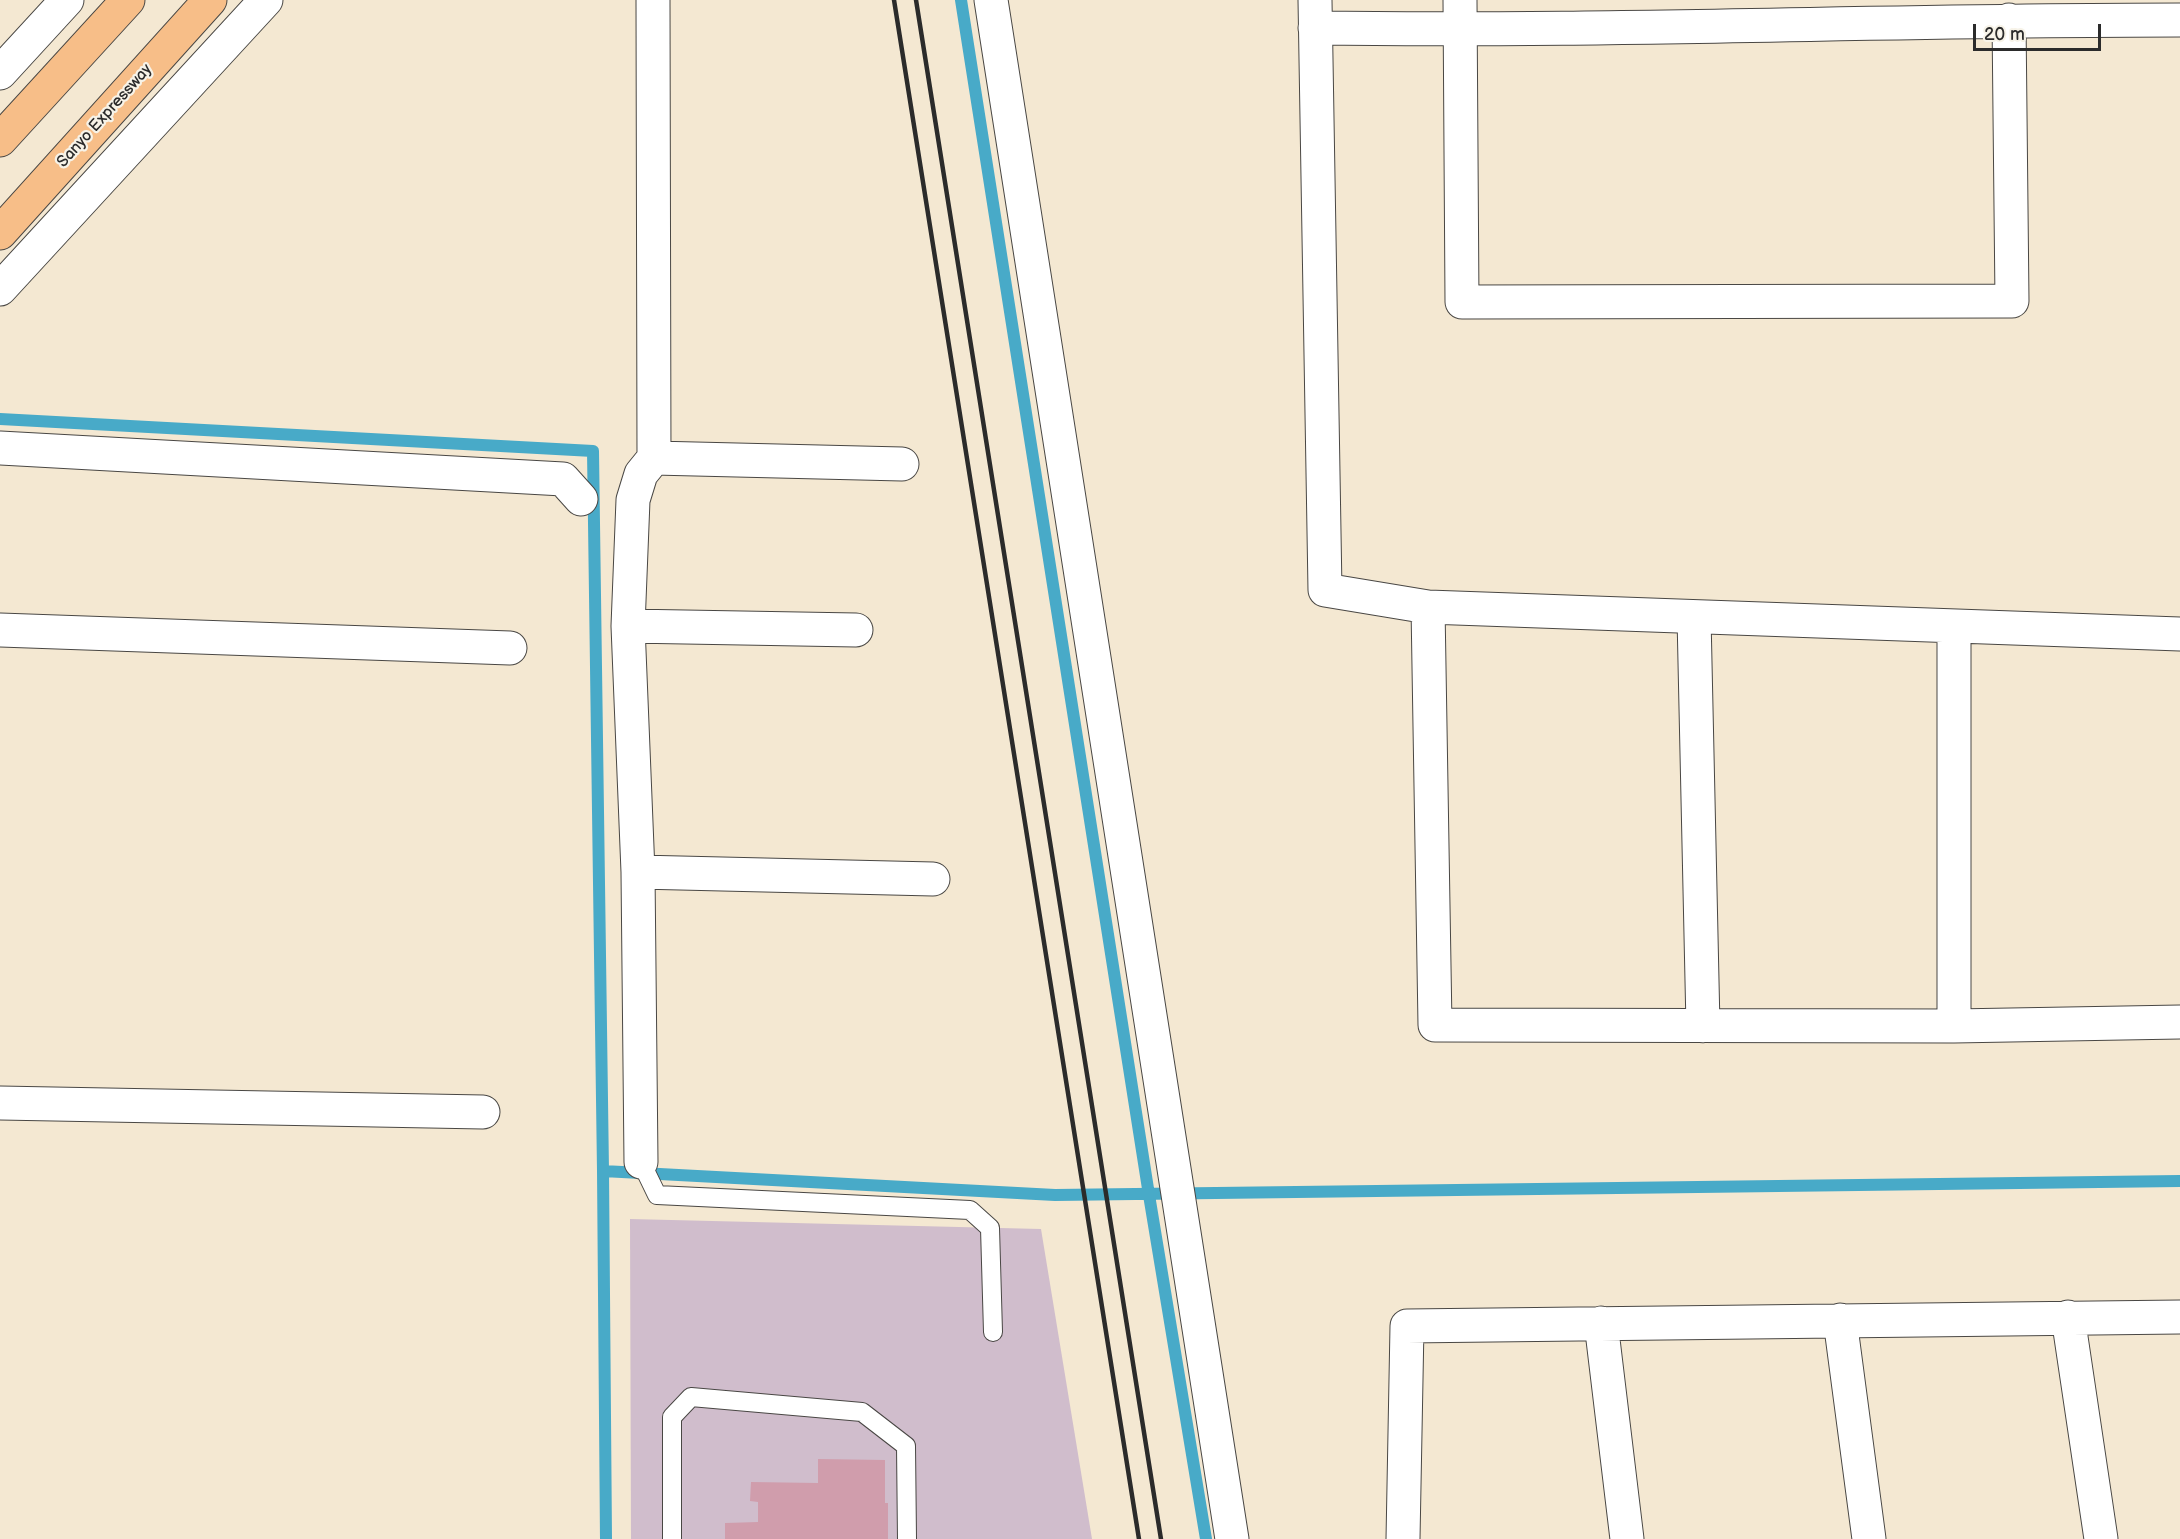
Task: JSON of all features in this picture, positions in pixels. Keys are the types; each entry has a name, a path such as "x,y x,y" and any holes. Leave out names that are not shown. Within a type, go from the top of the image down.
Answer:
{"highway":[{"path":"0,140 128,0"},
{"name":"Sanyo Expressway","path":"0,233 210,0"}],"street":[{"path":"0,73 66,0"},
{"path":"0,289 266,0"},
{"path":"641,1162 638,872 628,626 633,500 641,474 654,458 653,0"},
{"path":"991,0 1232,1539"},
{"path":"2180,20 2137,10 2009,20 1315,14 1325,590 1428,607 2180,634"},
{"path":"1460,15 1462,302 2012,301 2009,20"},
{"path":"0,448 564,479 580,499"},
{"path":"654,458 902,464"},
{"path":"1428,607 1435,1025 1954,1026 2180,1022"},
{"path":"1694,617 1703,1026"},
{"path":"628,626 856,630"},
{"path":"1954,626 1954,1026"},
{"path":"0,630 510,648"},
{"path":"638,872 933,879"},
{"path":"0,1103 483,1112"},
{"path":"2068,1317 2101,1539"},
{"path":"1403,1539 1407,1326 2180,1317"},
{"path":"1840,1320 1869,1539"},
{"path":"1601,1323 1627,1539"}],"lane":[{"path":"641,1162 657,1195 970,1210 990,1228 993,1332"},
{"path":"672,1539 672,1417 691,1397 862,1412 906,1446 907,1539"}],"shaded area":[{"path":"630,1219 1041,1229 1092,1539 631,1539"}],"building":[{"path":"818,1459 885,1460 888,1539 725,1539 725,1523 758,1522 758,1502 750,1501 751,1482 818,1483"}],"waterway":[{"path":"961,0 1149,1195 1206,1539"},
{"path":"0,419 593,451 603,1171"},
{"path":"606,1539 603,1171 1055,1195 2180,1181"}],"railway":[{"path":"894,0 1139,1539"},
{"path":"916,0 1161,1539"}]}
